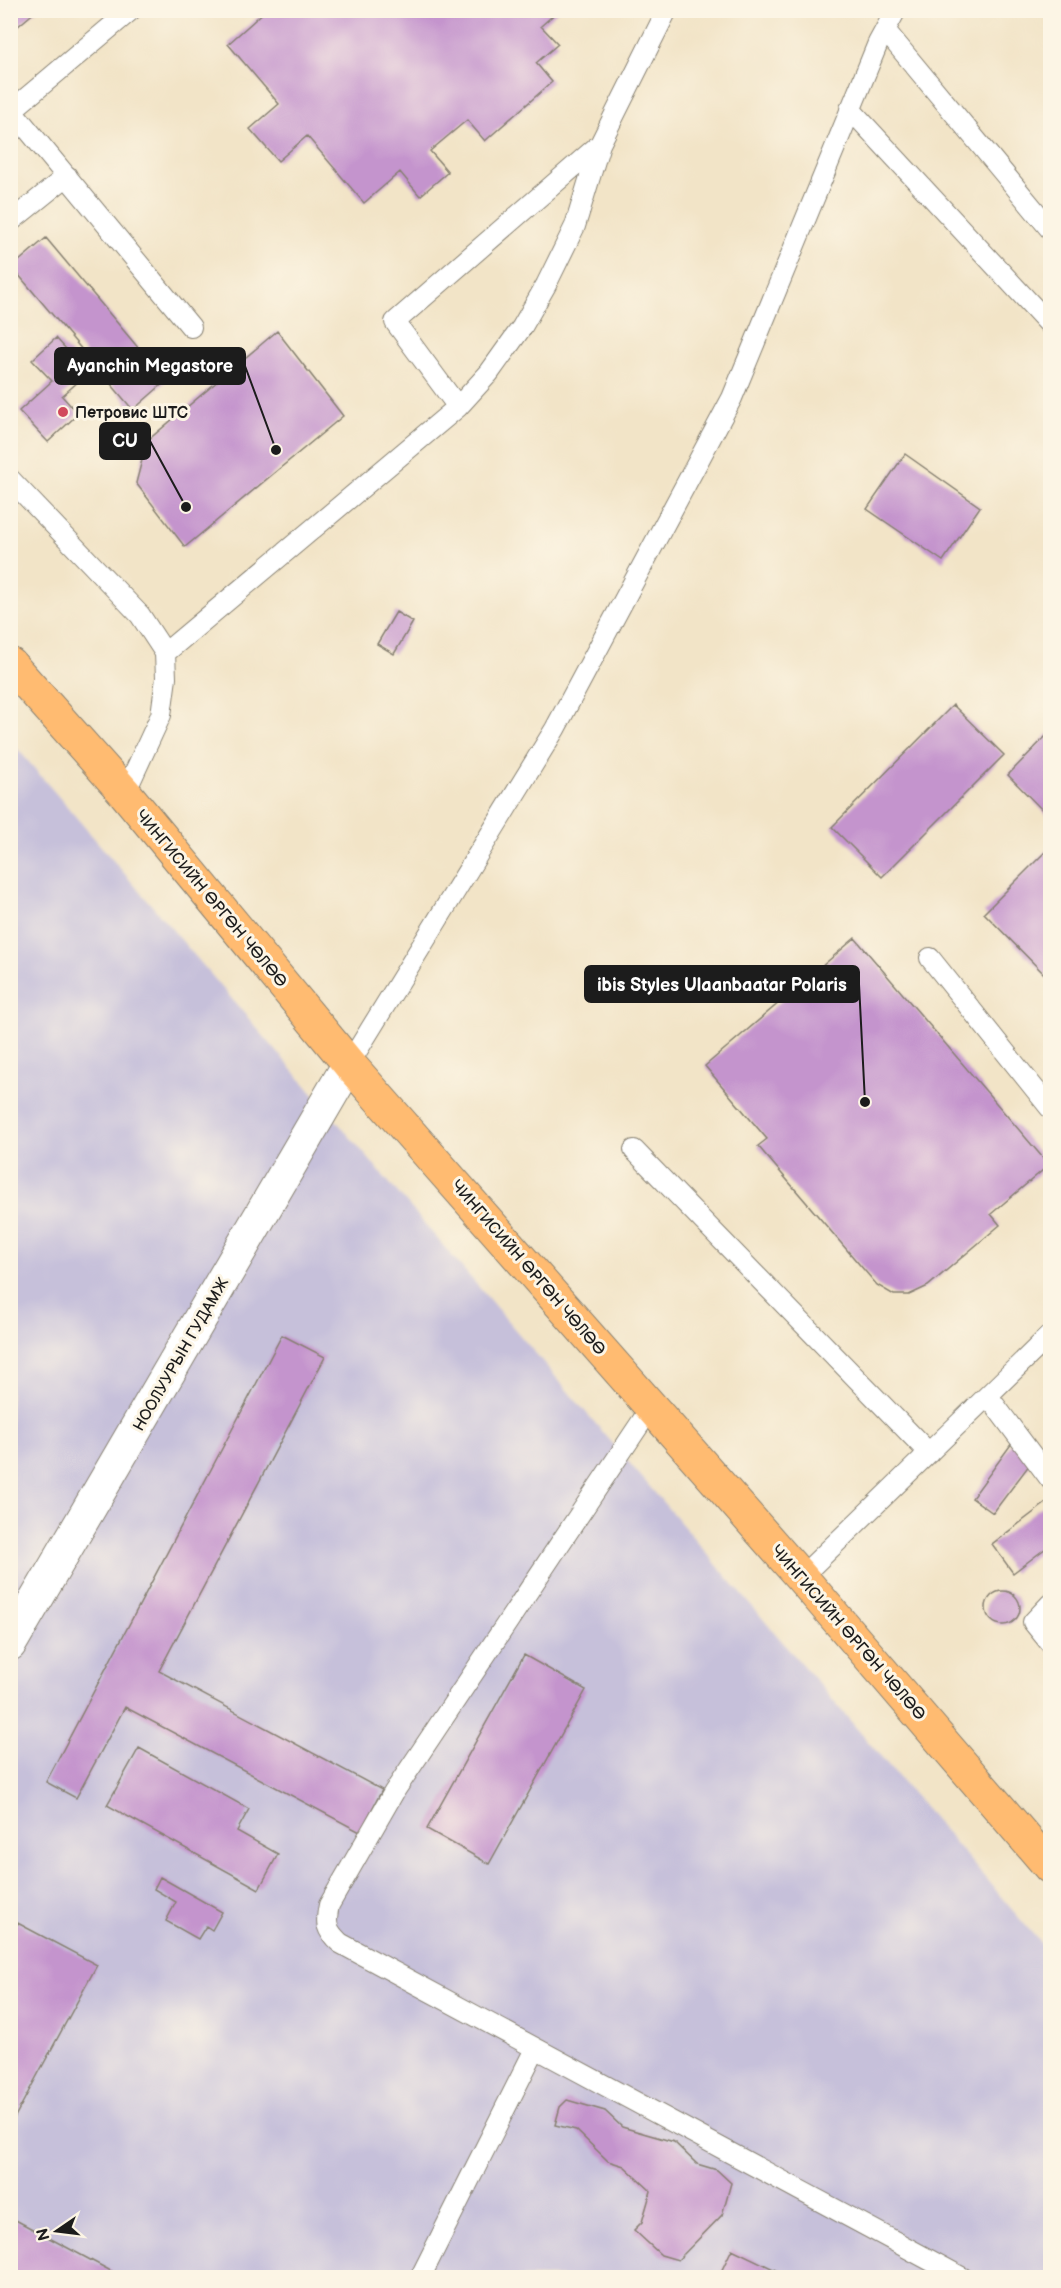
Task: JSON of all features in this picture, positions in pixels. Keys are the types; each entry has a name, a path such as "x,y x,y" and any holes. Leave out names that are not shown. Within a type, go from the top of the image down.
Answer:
{"highway":[{"name":"ЧИНГИСИЙН ӨРГӨН ЧӨЛӨӨ","path":"10,664 125,793 350,1064 652,1406 1050,1867"}],"street":[{"name":"НООЛУУРЫН ГУДАМЖ","path":"10,1644 350,1064"}],"lane":[{"path":"131,10 11,109 191,327"},
{"path":"165,653 458,407 489,373 522,327 546,285 575,225 600,144 668,10"},
{"path":"350,1064 555,729 732,398 850,109 896,10"},
{"path":"885,30 1050,229"},
{"path":"850,109 1050,325"},
{"path":"458,407 395,322 600,144"},
{"path":"10,222 67,176"},
{"path":"10,479 140,615 165,653 166,678 160,714 125,793"},
{"path":"930,958 1050,1108"},
{"path":"634,1150 929,1453"},
{"path":"801,1577 1050,1335"},
{"path":"987,1396 1050,1479"},
{"path":"652,1406 394,1792 329,1905 325,1922 328,1932 340,1943 535,2049 963,2277"},
{"path":"1050,1604 1033,1622 1050,1642"},
{"path":"420,2277 535,2049"}],"shaded area":[{"path":"10,740 1050,1954 1050,2277 11,2277"}],"building":[{"path":"10,10 37,10 10,33"},
{"path":"266,10 559,10 541,26 558,44 536,63 552,82 485,141 467,120 430,151 448,172 420,196 400,172 364,203 307,136 278,161 250,129 279,104 228,44"},
{"path":"46,238 166,381 133,410 12,267"},
{"path":"277,331 343,416 185,547 136,483 147,441"},
{"path":"56,338 88,373 62,396 78,414 48,442 19,411 52,381 32,360"},
{"path":"905,454 980,507 943,561 867,509"},
{"path":"396,612 413,622 394,654 377,644"},
{"path":"953,705 1004,755 882,877 832,827"},
{"path":"1049,733 1050,735 1050,818 1008,775"},
{"path":"1050,847 1050,980 984,913"},
{"path":"855,938 1049,1165 991,1214 1000,1225 928,1286 909,1295 894,1295 877,1285 758,1146 767,1139 705,1066"},
{"path":"282,1335 325,1357 159,1671 382,1790 360,1832 125,1707 76,1798 46,1782"},
{"path":"1012,1443 1033,1460 993,1513 972,1498"},
{"path":"1050,1500 1050,1545 1013,1573 992,1544"},
{"path":"1003,1591 1015,1596 1020,1608 1015,1620 1003,1625 991,1620 986,1608 991,1596"},
{"path":"524,1655 586,1690 489,1864 427,1829"},
{"path":"139,1748 249,1809 237,1831 278,1854 259,1889 107,1805"},
{"path":"160,1877 222,1912 212,1930 206,1926 198,1939 166,1921 176,1902 154,1889"},
{"path":"10,1919 97,1965 10,2126"},
{"path":"567,2100 605,2111 622,2127 674,2142 697,2164 717,2170 731,2183 722,2215 678,2260 661,2255 634,2230 642,2222 651,2191 624,2166 608,2161 576,2130 555,2125 560,2107"},
{"path":"10,2217 124,2278 10,2278"},
{"path":"732,2249 784,2274 782,2278 718,2278"}],"place":[{"name":"Петровис ШТС","path":"63,412"},
{"name":"Ayanchin Megastore","path":"276,450"},
{"name":"CU","path":"186,507"},
{"name":"ibis Styles Ulaanbaatar Polaris","path":"865,1102"}]}
